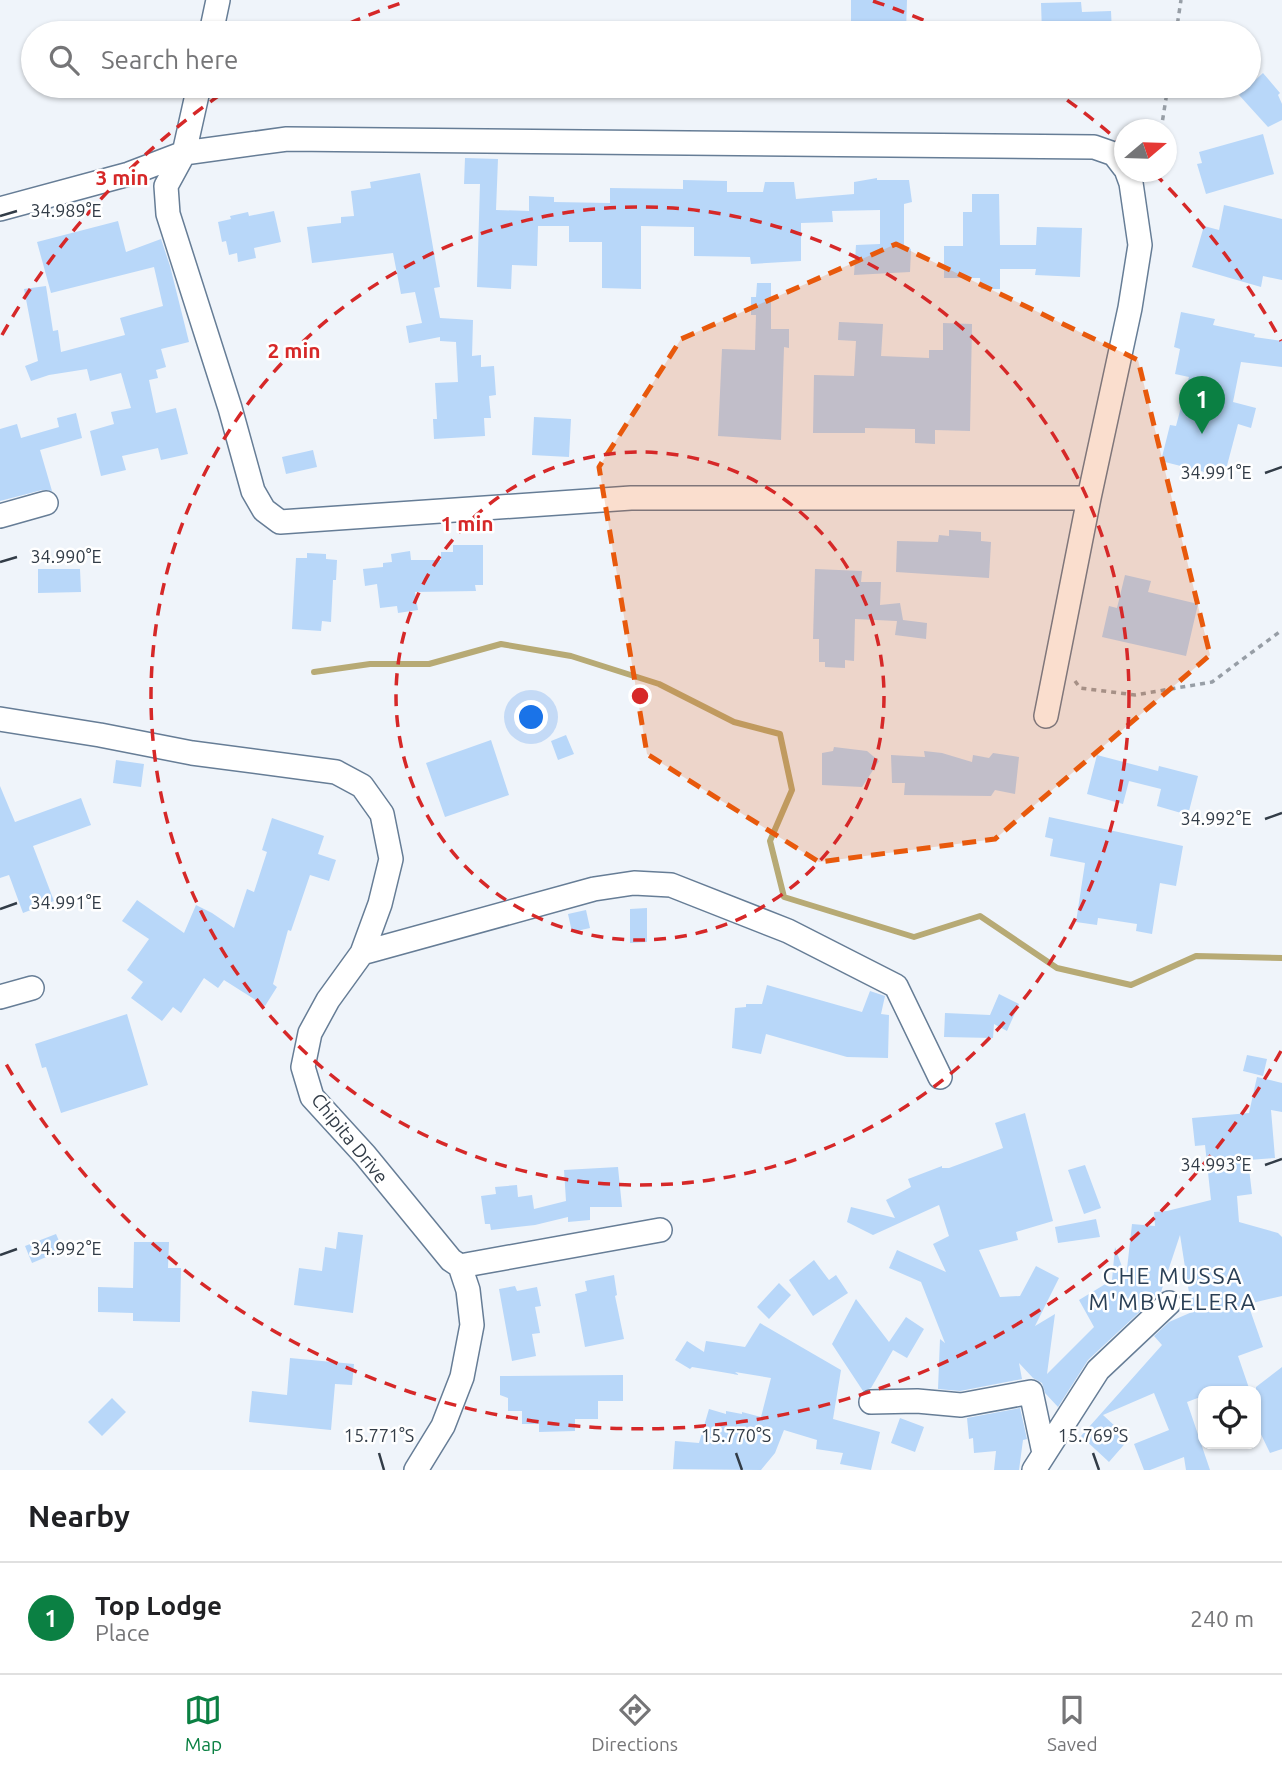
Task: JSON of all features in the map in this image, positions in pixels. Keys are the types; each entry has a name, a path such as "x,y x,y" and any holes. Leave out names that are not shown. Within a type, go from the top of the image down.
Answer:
{"street":[{"path":"214,21 218,0"},
{"path":"196,98 184,153 166,186 168,214 230,408 253,491 264,510 281,522 631,498 1089,498"},
{"path":"0,209 129,174 184,153 287,139 1094,147 1114,154"},
{"path":"1046,716 1130,308 1140,245 1130,182"},
{"path":"0,516 46,503"},
{"name":"Chipita Drive","path":"0,719 192,753 336,772 362,786 382,814 391,859 380,904 362,953 328,1000 310,1034 303,1067 312,1097 451,1260 460,1266 468,1290 472,1325 462,1377 443,1426 416,1470"},
{"path":"362,953 594,889 634,883 671,885 788,931 897,986 940,1077"},
{"path":"0,997 32,988"},
{"path":"460,1266 660,1230"},
{"path":"1039,1462 1098,1370 1169,1303"},
{"path":"871,1402 917,1401 961,1405 1031,1392 1039,1462"}],"path":[{"path":"1178,21 1181,0"},
{"path":"1163,119 1166,98"},
{"path":"1058,657 1080,688 1135,695 1212,682 1282,630"}],"highlighted area":[{"path":"896,244 1138,360 1210,655 995,839 819,862 647,754 599,467 681,339"}],"building":[{"path":"851,0 907,0 906,21 851,21"},
{"path":"1081,2 1082,12 1111,11 1111,21 1042,21 1041,3"},
{"path":"1263,73 1280,93 1278,95 1282,104 1282,120 1268,127 1242,98 1261,98"},
{"path":"1263,134 1274,174 1206,194 1197,164 1202,163 1199,152"},
{"path":"465,158 498,159 496,210 529,211 529,196 554,197 554,202 610,203 610,188 683,189 683,180 727,181 727,192 763,192 765,182 794,182 796,199 854,194 854,182 877,178 909,180 912,202 904,204 904,246 911,249 910,272 854,275 856,245 880,244 880,210 832,211 833,222 801,223 801,261 751,264 750,257 694,256 694,227 641,226 641,289 602,288 602,242 569,242 569,226 538,226 537,266 512,265 511,289 477,287 480,184 464,184"},
{"path":"420,173 440,287 434,288 440,318 473,320 472,356 481,355 481,367 494,366 496,395 489,396 491,418 484,418 485,436 434,439 433,419 437,419 435,383 458,382 456,342 440,341 440,337 409,343 406,326 422,323 415,292 401,294 393,253 312,263 307,227 341,223 341,217 354,216 351,191 371,188 370,182"},
{"path":"972,194 999,194 1000,245 1036,245 1037,227 1082,228 1080,277 1035,275 1036,269 1000,269 1000,289 981,289 980,278 944,278 944,246 963,246 963,212 972,212"},
{"path":"1224,205 1282,219 1282,280 1263,276 1261,287 1192,267 1204,226 1219,230"},
{"path":"274,211 281,242 254,248 256,258 238,262 237,253 229,255 226,241 222,242 218,222 248,212 249,216"},
{"path":"118,221 126,252 161,239 170,266 189,342 161,349 166,367 156,370 158,378 149,380 156,413 176,408 188,454 161,460 158,448 122,456 126,470 101,476 90,431 114,424 111,412 131,408 121,373 90,381 87,369 31,381 25,366 38,361 24,289 46,286 53,331 58,330 61,352 125,335 120,318 163,306 154,267 51,293 37,242"},
{"path":"757,283 771,283 771,329 789,329 789,348 784,347 781,440 718,436 722,349 755,350 756,315 751,315 751,297 756,297"},
{"path":"1181,312 1215,319 1213,325 1255,334 1254,337 1282,341 1282,367 1241,362 1233,402 1256,408 1251,428 1238,424 1224,477 1161,461 1170,425 1176,426 1189,377 1175,374 1180,349 1174,347"},
{"path":"839,322 883,324 881,356 929,358 929,350 943,350 943,323 972,324 970,431 935,430 935,444 915,443 915,429 865,428 865,433 813,433 814,375 854,376 856,341 838,340"},
{"path":"76,413 82,438 40,450 52,491 42,490 0,501 0,429 17,424 21,438 59,427 57,418"},
{"path":"534,417 571,419 569,457 532,455"},
{"path":"313,450 317,467 286,474 282,457"},
{"path":"949,530 981,532 981,541 991,542 989,578 896,572 897,541 938,542 939,535 949,536"},
{"path":"453,545 483,545 483,585 475,585 476,591 415,592 418,610 398,613 397,606 380,608 377,584 365,586 363,569 383,567 383,563 392,562 391,554 410,551 411,560 441,560 441,552 453,552"},
{"path":"307,553 326,554 326,559 337,560 331,622 322,621 321,631 292,629 296,558 307,558"},
{"path":"38,569 80,569 81,592 38,593"},
{"path":"815,569 862,571 861,582 881,582 880,605 900,603 903,620 927,623 926,639 895,635 897,621 855,619 854,661 845,660 845,668 825,667 825,662 819,662 819,639 813,639"},
{"path":"1125,575 1151,581 1148,592 1198,604 1186,656 1102,637 1109,606 1117,608"},
{"path":"566,735 574,754 558,760 551,741"},
{"path":"491,740 509,795 445,817 426,763"},
{"path":"834,747 867,751 879,761 862,787 822,785 822,753 833,751"},
{"path":"924,751 972,762 973,755 989,758 993,753 1019,757 1015,794 995,790 991,796 904,795 905,783 892,783 891,755 925,757"},
{"path":"1097,755 1158,771 1159,766 1198,776 1188,815 1157,806 1161,789 1129,781 1123,804 1087,794"},
{"path":"116,760 144,764 141,787 113,783"},
{"path":"0,786 15,822 81,798 91,825 33,846 54,901 23,913 9,875 0,878"},
{"path":"1049,817 1183,846 1176,886 1160,883 1152,934 1136,931 1137,924 1098,918 1097,925 1076,922 1085,863 1050,856 1053,839 1045,837"},
{"path":"272,818 324,836 318,854 336,860 329,881 310,875 291,931 288,930 273,984 277,987 265,1006 224,980 218,988 204,978 181,1013 173,1007 162,1021 131,998 143,982 127,970 149,939 122,921 137,900 184,933 196,905 234,928 247,889 254,892 267,852 262,850"},
{"path":"647,908 647,942 630,943 630,909"},
{"path":"586,910 590,928 572,932 568,914"},
{"path":"767,985 862,1012 870,991 885,996 881,1014 889,1015 888,1058 847,1057 766,1034 761,1054 732,1048 735,1008 746,1007 746,1004 762,1004"},
{"path":"999,994 1019,1004 1007,1031 994,1024 993,1038 944,1037 945,1013 990,1015"},
{"path":"127,1014 148,1085 61,1113 46,1067 42,1068 35,1044"},
{"path":"1247,1055 1267,1059 1263,1076 1243,1071"},
{"path":"1257,1077 1282,1083 1282,1112 1271,1110 1275,1158 1248,1160 1252,1194 1237,1196 1239,1222 1278,1233 1282,1237 1282,1296 1248,1304 1263,1347 1238,1356 1248,1386 1198,1386 1198,1398 1187,1402 1198,1435 1198,1449 1203,1449 1210,1470 1186,1470 1184,1457 1144,1470 1134,1444 1169,1430 1154,1393 1103,1415 1129,1439 1109,1462 1081,1436 1162,1345 1154,1336 1169,1322 1192,1312 1180,1235 1161,1292 1088,1360 1058,1407 1045,1393 1042,1383 1033,1378 1019,1363 1022,1379 960,1391 938,1389 940,1339 945,1343 921,1282 889,1268 897,1250 946,1272 933,1244 949,1236 939,1205 873,1235 847,1222 851,1207 895,1218 886,1200 911,1187 908,1179 942,1166 949,1168 1003,1148 995,1123 1025,1113 1053,1221 1016,1232 1018,1240 979,1250 1000,1297 1020,1296 1036,1266 1059,1278 1035,1326 1055,1314 1047,1374 1094,1327 1079,1300 1112,1280 1115,1247 1126,1278 1132,1224 1155,1226 1154,1212 1211,1200 1205,1145 1195,1146 1192,1118 1249,1113"},
{"path":"1085,1165 1101,1208 1084,1214 1068,1170"},
{"path":"618,1167 622,1207 590,1207 590,1220 568,1222 568,1217 535,1225 491,1230 490,1224 485,1224 481,1196 496,1194 495,1187 517,1185 518,1197 532,1195 534,1209 566,1201 564,1170"},
{"path":"1096,1219 1100,1237 1058,1243 1055,1227"},
{"path":"338,1232 363,1235 353,1313 294,1305 299,1268 322,1271 325,1247 336,1249"},
{"path":"56,1234 63,1250 32,1263 25,1246"},
{"path":"134,1242 169,1242 168,1268 181,1268 180,1322 133,1321 133,1313 98,1312 98,1287 133,1288"},
{"path":"814,1260 829,1280 836,1275 848,1293 813,1316 789,1280"},
{"path":"614,1275 615,1296 624,1339 585,1347 575,1294 587,1291 585,1281"},
{"path":"779,1283 791,1295 769,1319 757,1307"},
{"path":"515,1286 517,1291 537,1287 541,1306 535,1307 540,1333 532,1334 536,1356 512,1361 499,1289"},
{"path":"856,1299 889,1342 906,1317 924,1329 907,1358 893,1350 871,1388 863,1391 832,1344"},
{"path":"760,1323 841,1370 833,1419 880,1432 871,1470 840,1464 843,1453 816,1449 817,1440 784,1430 775,1453 761,1470 673,1469 675,1441 699,1443 709,1409 726,1414 726,1411 742,1412 761,1417 771,1378 692,1367 690,1369 675,1360 687,1341 704,1352 706,1341 745,1347"},
{"path":"290,1358 354,1364 352,1385 335,1384 331,1430 249,1422 252,1391 287,1395"},
{"path":"1282,1367 1282,1449 1270,1453 1261,1434 1261,1386 1257,1386"},
{"path":"623,1375 623,1401 598,1401 598,1419 575,1419 575,1431 539,1432 539,1424 522,1424 522,1411 508,1411 508,1398 500,1395 500,1376"},
{"path":"112,1398 126,1412 102,1436 88,1422"},
{"path":"1020,1408 1027,1439 1023,1440 1019,1470 994,1470 996,1451 974,1453 973,1438 969,1439 967,1418"},
{"path":"900,1418 924,1427 915,1452 891,1443"}],"waterway":[{"path":"314,672 370,664 429,664 501,644 571,656 659,684 734,722 780,734 792,790 770,841 784,897 914,937 980,916 1057,968 1131,985 1196,956 1282,958"}],"place":[{"name":"Top Lodge","path":"1202,434"}],"district":[{"name":"CHE MUSSA M'MBWELERA","path":"1173,1288"}]}
